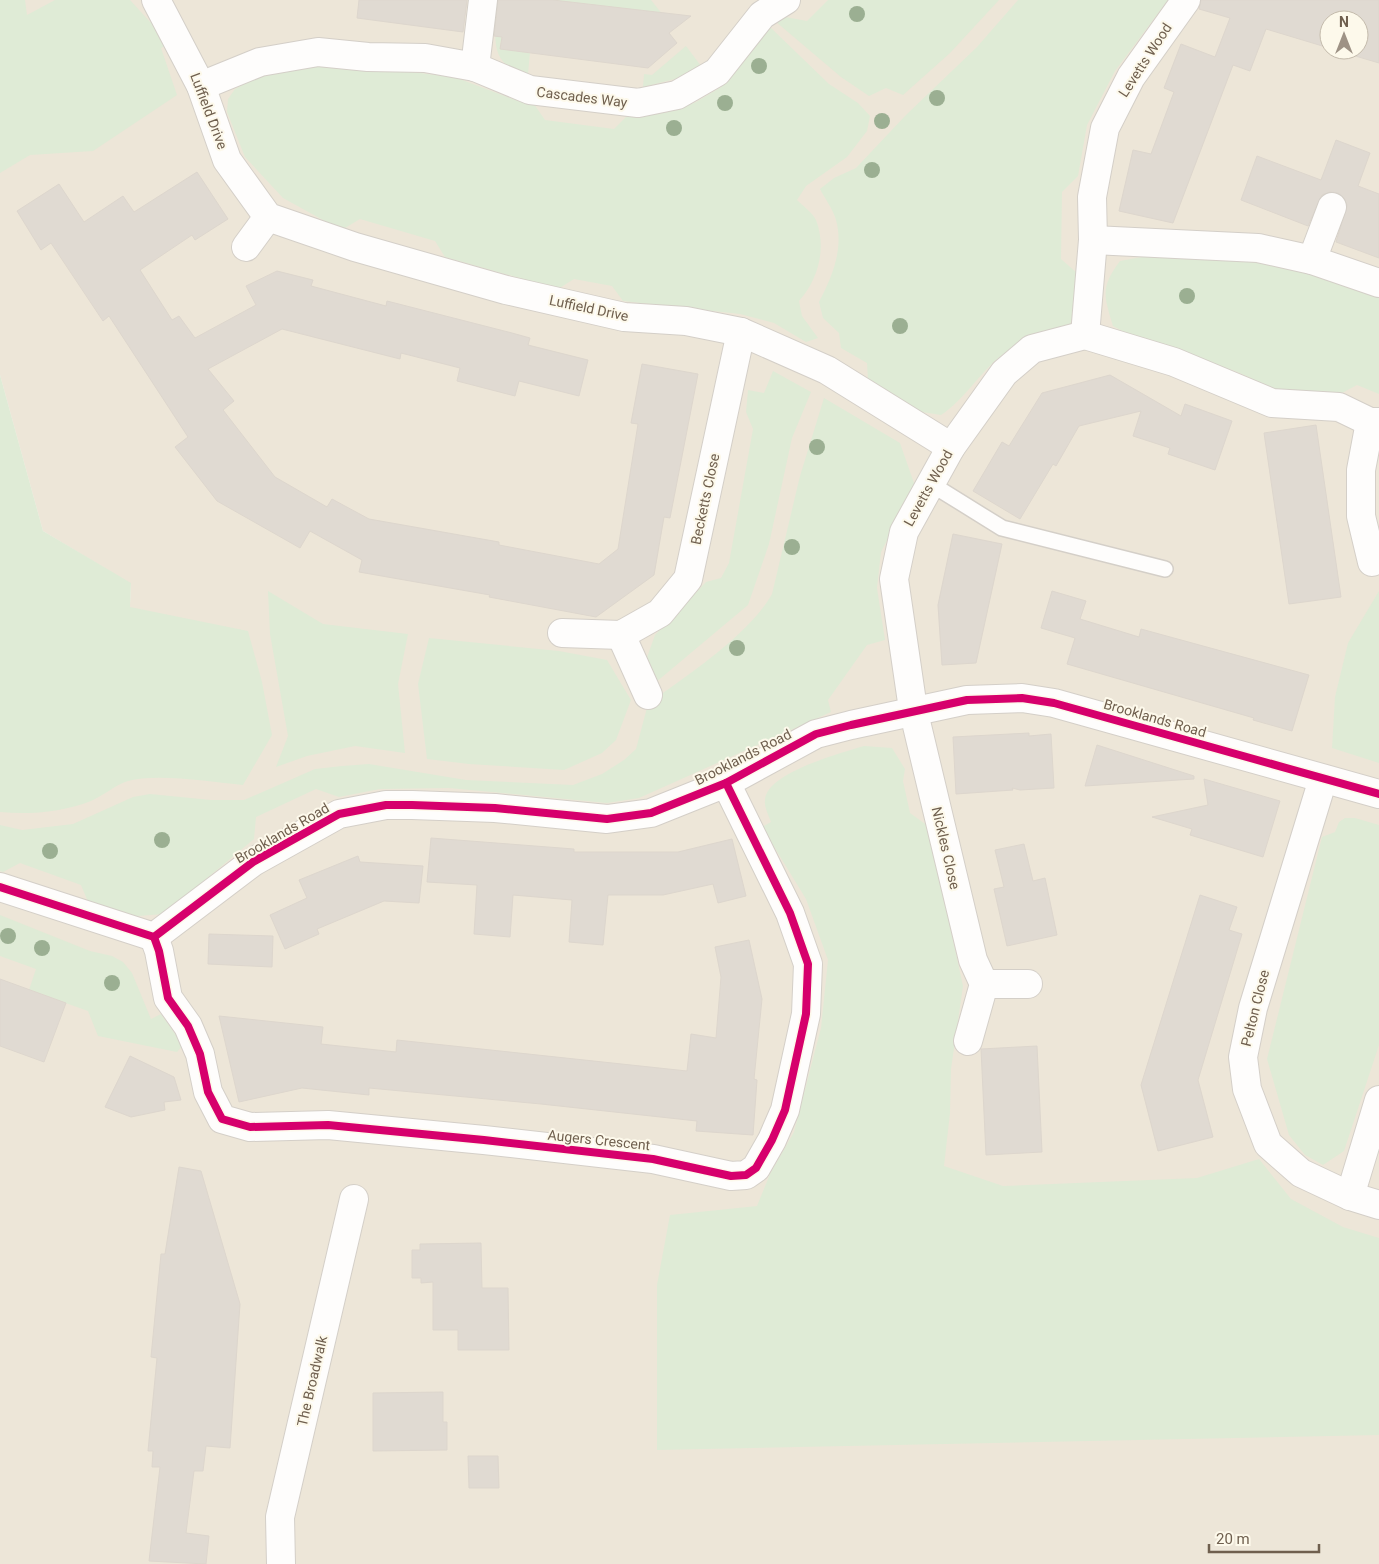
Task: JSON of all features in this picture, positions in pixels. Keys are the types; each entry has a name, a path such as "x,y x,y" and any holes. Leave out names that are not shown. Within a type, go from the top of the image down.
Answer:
{"street":[{"name":"Luffield Drive","path":"156,0 201,86 228,160 268,217 355,247 506,290 624,317 686,321 740,332 827,370 951,446"},
{"path":"475,67 483,0"},
{"name":"Cascades Way","path":"201,86 260,62 318,52 368,57 425,58 475,67 530,90 638,103 677,95 717,72 762,15 786,0"},
{"name":"Levetts Wood","path":"914,709 894,578 904,532 951,446 1004,373 1032,349 1085,335 1093,240 1092,197 1105,128 1130,77 1186,0"},
{"path":"1312,260 1332,207"},
{"path":"246,247 268,217"},
{"path":"1093,240 1258,248 1312,260 1379,283"},
{"name":"Becketts Close","path":"620,635 660,613 688,578 740,332"},
{"path":"1085,335 1174,362 1272,402 1340,407 1374,422 1362,470 1361,516 1372,562"},
{"path":"562,633 620,635 648,695"},
{"name":"Brooklands Road","path":"154,937 253,862 339,814 386,805 495,808 607,819 651,813 726,783 816,734 914,709 967,700 996,698 1054,703 1379,794"},
{"name":"Nickles Close","path":"914,709 973,960 984,984"},
{"name":"Pelton Close","path":"1323,779 1253,1008 1243,1057 1247,1089 1268,1144 1301,1173 1350,1196 1379,1205"},
{"name":"Augers Crescent","path":"154,937 159,951 168,998 188,1026 200,1054 208,1092 222,1119 250,1127 328,1125 654,1158 731,1176 746,1175 756,1168 772,1140 785,1110 806,1014 808,964 790,913 726,783"},
{"path":"0,887 154,937"},
{"path":"968,1041 984,984 1028,984"},
{"path":"1350,1196 1379,1100"},
{"name":"The Broadwalk","path":"281,1564 280,1517 354,1199"}],"lane":[{"path":"931,484 1002,528 1165,569"}],"shaded area":[{"path":"25,0 1379,0 1379,1564 0,1564 0,683 124,730 131,584 43,531 0,375 0,106"}],"green space":[{"path":"0,0 25,0 27,15 55,0 130,0 150,22 165,27 173,43 161,48 177,95 93,151 30,155 0,173"},
{"path":"499,0 506,0 500,48 530,52 528,74 515,70 505,64 499,56 495,36"},
{"path":"536,0 651,0 670,24"},
{"path":"828,0 999,0 950,53 903,95 886,88 869,96 841,77 775,21 780,16 807,21"},
{"path":"1018,0 1168,0 1115,71 1087,125 1078,176 1062,192 1061,259 1077,273 1078,306 1070,324 1026,342 1002,355 950,409 941,415 922,412 868,380 867,363 841,348 839,333 823,318 819,302 832,273 839,242 835,216 820,189 834,178 856,168 906,115 977,47"},
{"path":"770,27 829,84 858,103 870,116 867,131 847,157 806,186 797,200 815,217 821,242 816,274 806,293 799,301 802,316 818,338 806,342 774,323 740,314 623,301 612,286 574,279 558,289 445,257 435,241 360,219 345,228 332,225 283,198 245,157 227,112 228,99 235,89 263,74 310,63 391,69 457,78 521,102 534,104 545,120 614,129 626,117 664,113 679,109 696,102 721,87 730,79"},
{"path":"686,46 701,66 675,79 643,87 644,74 652,75"},
{"path":"1147,256 1252,259 1379,291 1379,394 1357,385 1342,393 1277,390 1235,371 1137,339 1113,326 1106,299 1109,278 1120,261"},
{"path":"773,371 811,392 792,438 769,544 748,605 655,683 646,660 655,635 706,582 721,578 729,563 753,429 746,412 748,390 764,393"},
{"path":"0,375 43,531 131,583 130,607 248,631 262,682 272,735 243,785 169,778 140,779 123,783 91,801 69,808 34,813 0,812"},
{"path":"824,398 900,443 915,486 881,552 877,588 885,640 867,645 828,700 831,712 639,798 607,803 449,788 380,789 339,797 316,789 256,817 254,839 164,914 125,917 89,904 81,885 20,863 3,872 0,871 0,825 22,830 73,824 133,797 150,794 211,800 244,800 315,769 369,764 466,780 573,785 602,774 624,760 636,749 648,704 698,668 733,639 762,609 772,594 800,476"},
{"path":"268,591 323,624 408,634 398,684 405,753 355,746 307,756 276,767 288,736 270,634"},
{"path":"1379,591 1379,763 1332,748 1335,697 1348,643"},
{"path":"429,638 559,651 607,660 631,700 616,740 602,753 564,770 469,764 427,759 418,684"},
{"path":"864,746 892,748 905,769 903,781 910,813 928,826 963,986 951,1069 950,1113 944,1166 1003,1186 1197,1178 1259,1159 1291,1199 1343,1227 1379,1238 1379,1435 657,1450 657,1285 670,1215 757,1206 770,1174 794,1132 821,1028 828,960 806,899 762,827 771,822 765,800 769,790 778,781 791,773 823,759"},
{"path":"1345,818 1355,818 1379,825 1379,1045 1344,1151 1323,1165 1305,1155 1289,1135 1267,1059 1322,837 1335,832 1339,822"},
{"path":"0,915 90,951 112,956 123,962 132,973 151,1019 161,1014 183,1045 177,1052 98,1036 88,1011 29,990 36,969 0,956"}],"building":[{"path":"359,0 467,0 463,32 357,18"},
{"path":"498,0 553,0 691,16 669,33 677,43 648,68 500,49 502,37 494,36"},
{"path":"1201,0 1379,0 1379,63 1369,60 1369,10 1319,10 1319,45 1266,29 1250,71 1233,65 1173,223 1119,211 1133,150 1151,154 1174,92 1164,88 1181,44 1215,57 1230,18 1199,9"},
{"path":"1336,140 1370,153 1358,186 1379,194 1379,258 1336,242 1347,205 1344,198 1338,193 1330,192 1322,195 1308,226 1241,200 1257,156 1321,180"},
{"path":"197,172 228,219 195,240 192,235 140,270 172,320 179,316 195,338 256,305 246,286 277,271 313,280 311,286 386,306 387,301 530,338 528,345 588,360 579,396 519,381 515,396 457,381 460,368 401,353 400,359 282,329 208,369 234,401 223,410 275,477 327,507 332,499 369,519 499,542 499,545 599,564 618,549 638,424 631,423 642,364 698,374 670,518 664,517 654,575 596,617 489,597 490,595 359,572 362,560 310,531 300,548 217,501 175,447 188,437 109,316 103,321 51,243 41,250 17,211 59,184 84,222 123,196 134,212"},
{"path":"1110,375 1181,416 1185,404 1232,421 1215,470 1168,454 1170,448 1133,436 1141,411 1079,426 1056,466 1053,464 1020,519 973,491 1002,442 1009,446 1042,393"},
{"path":"1316,425 1341,597 1289,604 1264,433"},
{"path":"953,534 1002,544 976,663 942,665 938,605"},
{"path":"1052,591 1086,601 1080,619 1139,637 1141,629 1309,675 1292,731 1253,720 1254,718 1067,664 1075,638 1041,628"},
{"path":"1029,733 1029,736 1051,734 1054,788 1020,790 1012,788 1013,790 956,794 953,737"},
{"path":"1097,745 1194,776 1194,779 1085,786"},
{"path":"1204,779 1280,801 1263,857 1190,835 1192,829 1152,817 1208,805"},
{"path":"431,838 574,849 574,852 678,852 732,839 746,896 718,903 713,884 663,895 608,895 603,945 569,942 572,900 513,895 510,937 474,934 477,885 427,882"},
{"path":"1024,844 1033,881 1045,878 1057,935 1007,946 994,889 1004,887 995,850"},
{"path":"358,856 360,862 423,866 419,903 384,901 317,929 319,934 285,949 270,915 307,898 299,880"},
{"path":"1200,895 1237,907 1229,930 1242,934 1198,1080 1213,1137 1158,1151 1141,1085"},
{"path":"209,934 273,936 272,967 208,964"},
{"path":"749,940 762,999 754,1079 757,1080 753,1135 696,1131 697,1121 369,1088 369,1095 302,1088 239,1102 219,1016 323,1027 321,1044 396,1052 397,1040 687,1071 691,1034 716,1038 721,977 715,947"},
{"path":"0,979 66,1003 44,1062 0,1046"},
{"path":"1037,1046 1042,1152 986,1155 981,1049"},
{"path":"130,1056 174,1077 181,1100 164,1102 165,1110 131,1117 105,1107"},
{"path":"179,1167 201,1171 240,1304 230,1448 206,1446 203,1471 194,1471 186,1533 209,1536 206,1564 149,1561 160,1467 152,1467 153,1451 148,1451 157,1358 151,1357 161,1254 165,1254"},
{"path":"481,1243 482,1288 508,1288 509,1350 458,1350 458,1330 433,1330 433,1282 421,1283 421,1278 412,1278 412,1250 420,1250 420,1244"},
{"path":"443,1392 443,1422 447,1422 447,1450 373,1451 373,1393"},
{"path":"468,1456 498,1456 499,1488 469,1488"}],"cycle path":[{"path":"0,887 154,937 253,862 339,814 386,805 495,808 607,819 651,813 726,783 816,734 967,700 1022,698 1054,703 1379,794"},
{"path":"154,937 159,951 168,998 188,1026 200,1054 208,1092 222,1119 250,1127 328,1125 484,1140 653,1159 731,1176 746,1175 756,1168 772,1140 785,1110 806,1014 808,964 790,913 726,783"}]}
